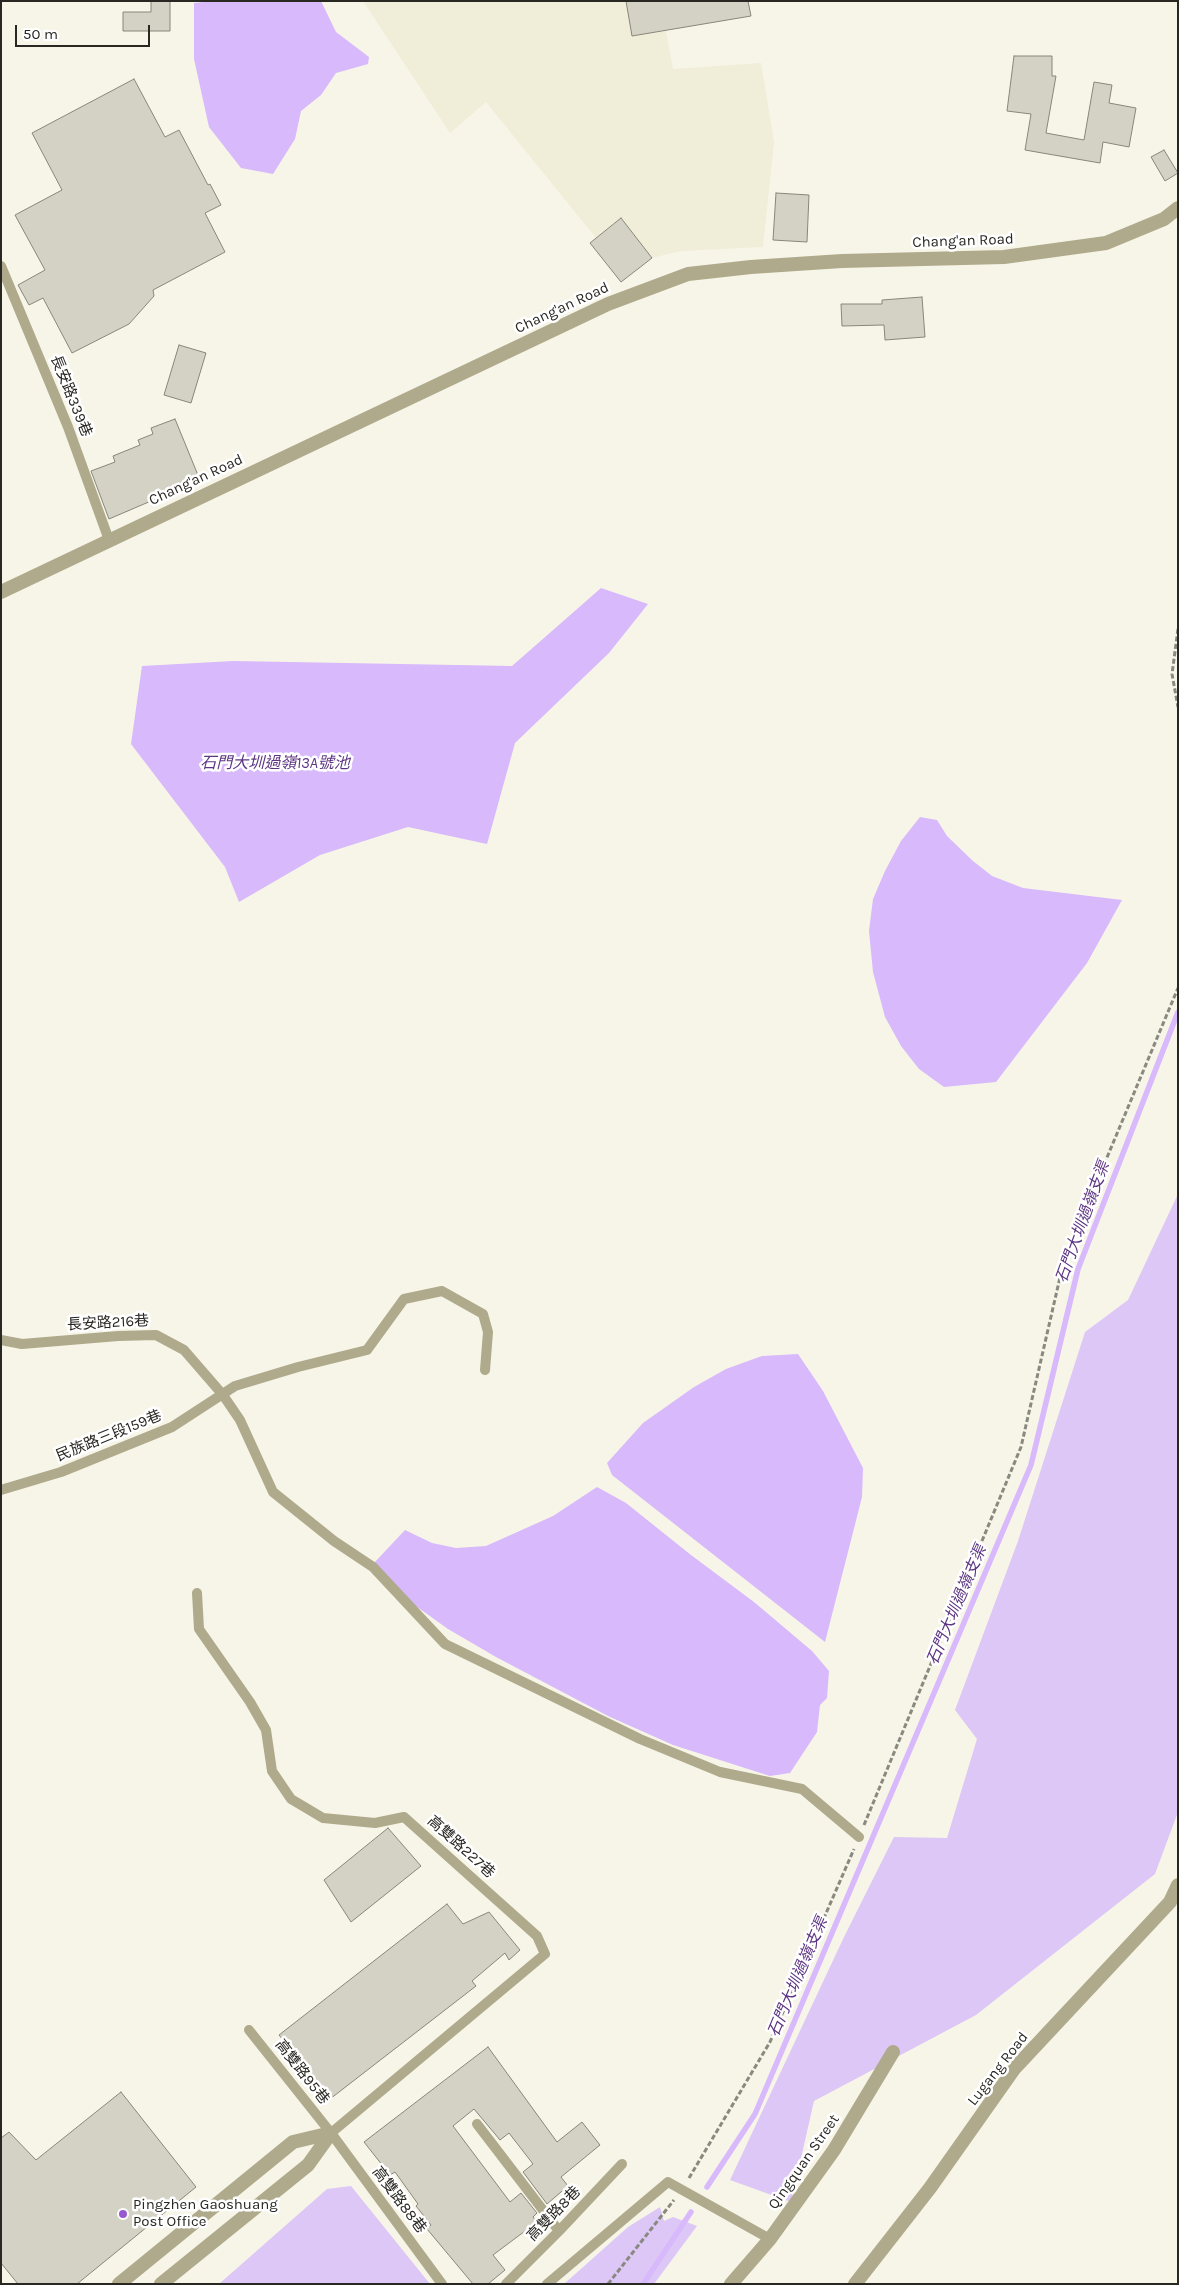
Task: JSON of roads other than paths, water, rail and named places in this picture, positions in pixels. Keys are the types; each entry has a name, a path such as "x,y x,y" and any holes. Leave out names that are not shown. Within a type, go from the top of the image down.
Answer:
{"street":[{"name":"Chang'an Road","path":"1,592 608,304 688,274 750,267 842,261 1004,257 1106,243 1164,219 1178,208"},
{"name":"Lugang Road","path":"855,2284 930,2188 1014,2069 1170,1902 1178,1885"},
{"name":"Qingquan Street","path":"732,2284 770,2239 834,2150 893,2052"},
{"path":"119,2284 293,2142 331,2133"},
{"path":"161,2284 308,2164 331,2133"}],"lane":[{"name":"長安路339巷","path":"1,266 68,428 109,540"},
{"name":"民族路三段159巷","path":"1,1490 61,1472 172,1427 235,1386 298,1366 367,1350 404,1299 442,1291 483,1314 488,1332 485,1370"},
{"name":"長安路216巷","path":"1,1340 22,1344 118,1336 156,1335 184,1350 222,1395 240,1420 273,1492 334,1542 373,1567 445,1644 640,1739 720,1772 802,1789 859,1837"},
{"name":"高雙路227巷","path":"197,1593 199,1629 250,1702 266,1730 272,1771 291,1799 323,1818 374,1823 404,1816 537,1936 545,1954 331,2133"},
{"name":"高雙路95巷","path":"249,2030 331,2133"},
{"path":"477,2124 559,2232"},
{"name":"高雙路88巷","path":"331,2133 442,2284"},
{"name":"高雙路8巷","path":"506,2284 559,2232 622,2164"},
{"path":"547,2284 668,2182 770,2239"}],"water":[{"path":"212,1 321,1 336,32 369,57 368,64 336,73 321,95 301,111 295,139 273,174 241,168 209,127 194,59 194,3"},
{"name":"石門大圳過嶺13A號池","path":"601,588 648,604 609,653 515,743 487,844 408,827 320,855 239,902 225,867 131,744 142,666 233,661 512,666"},
{"path":"920,817 937,820 947,836 992,876 1023,888 1122,900 1087,963 996,1082 944,1087 919,1069 901,1046 885,1017 873,972 869,931 873,899 901,841"},
{"path":"798,1354 823,1391 863,1468 862,1497 825,1642 612,1475 607,1463 643,1423 694,1387 726,1369 762,1356"},
{"path":"597,1487 626,1503 754,1602 812,1651 829,1671 827,1698 820,1705 817,1732 790,1773 770,1776 673,1745 608,1716 496,1657 448,1629 413,1604 374,1563 405,1530 432,1543 456,1548 486,1546 553,1516"}],"waterway":[{"name":"石門大圳過嶺支渠","path":"707,2187 755,2114 1031,1465 1078,1269 1178,1012"},
{"name":"石門大圳過嶺支渠","path":"643,2284 691,2212"}],"place":[{"name":"Pingzhen Gaoshuang Post Office","path":"123,2214"}]}
